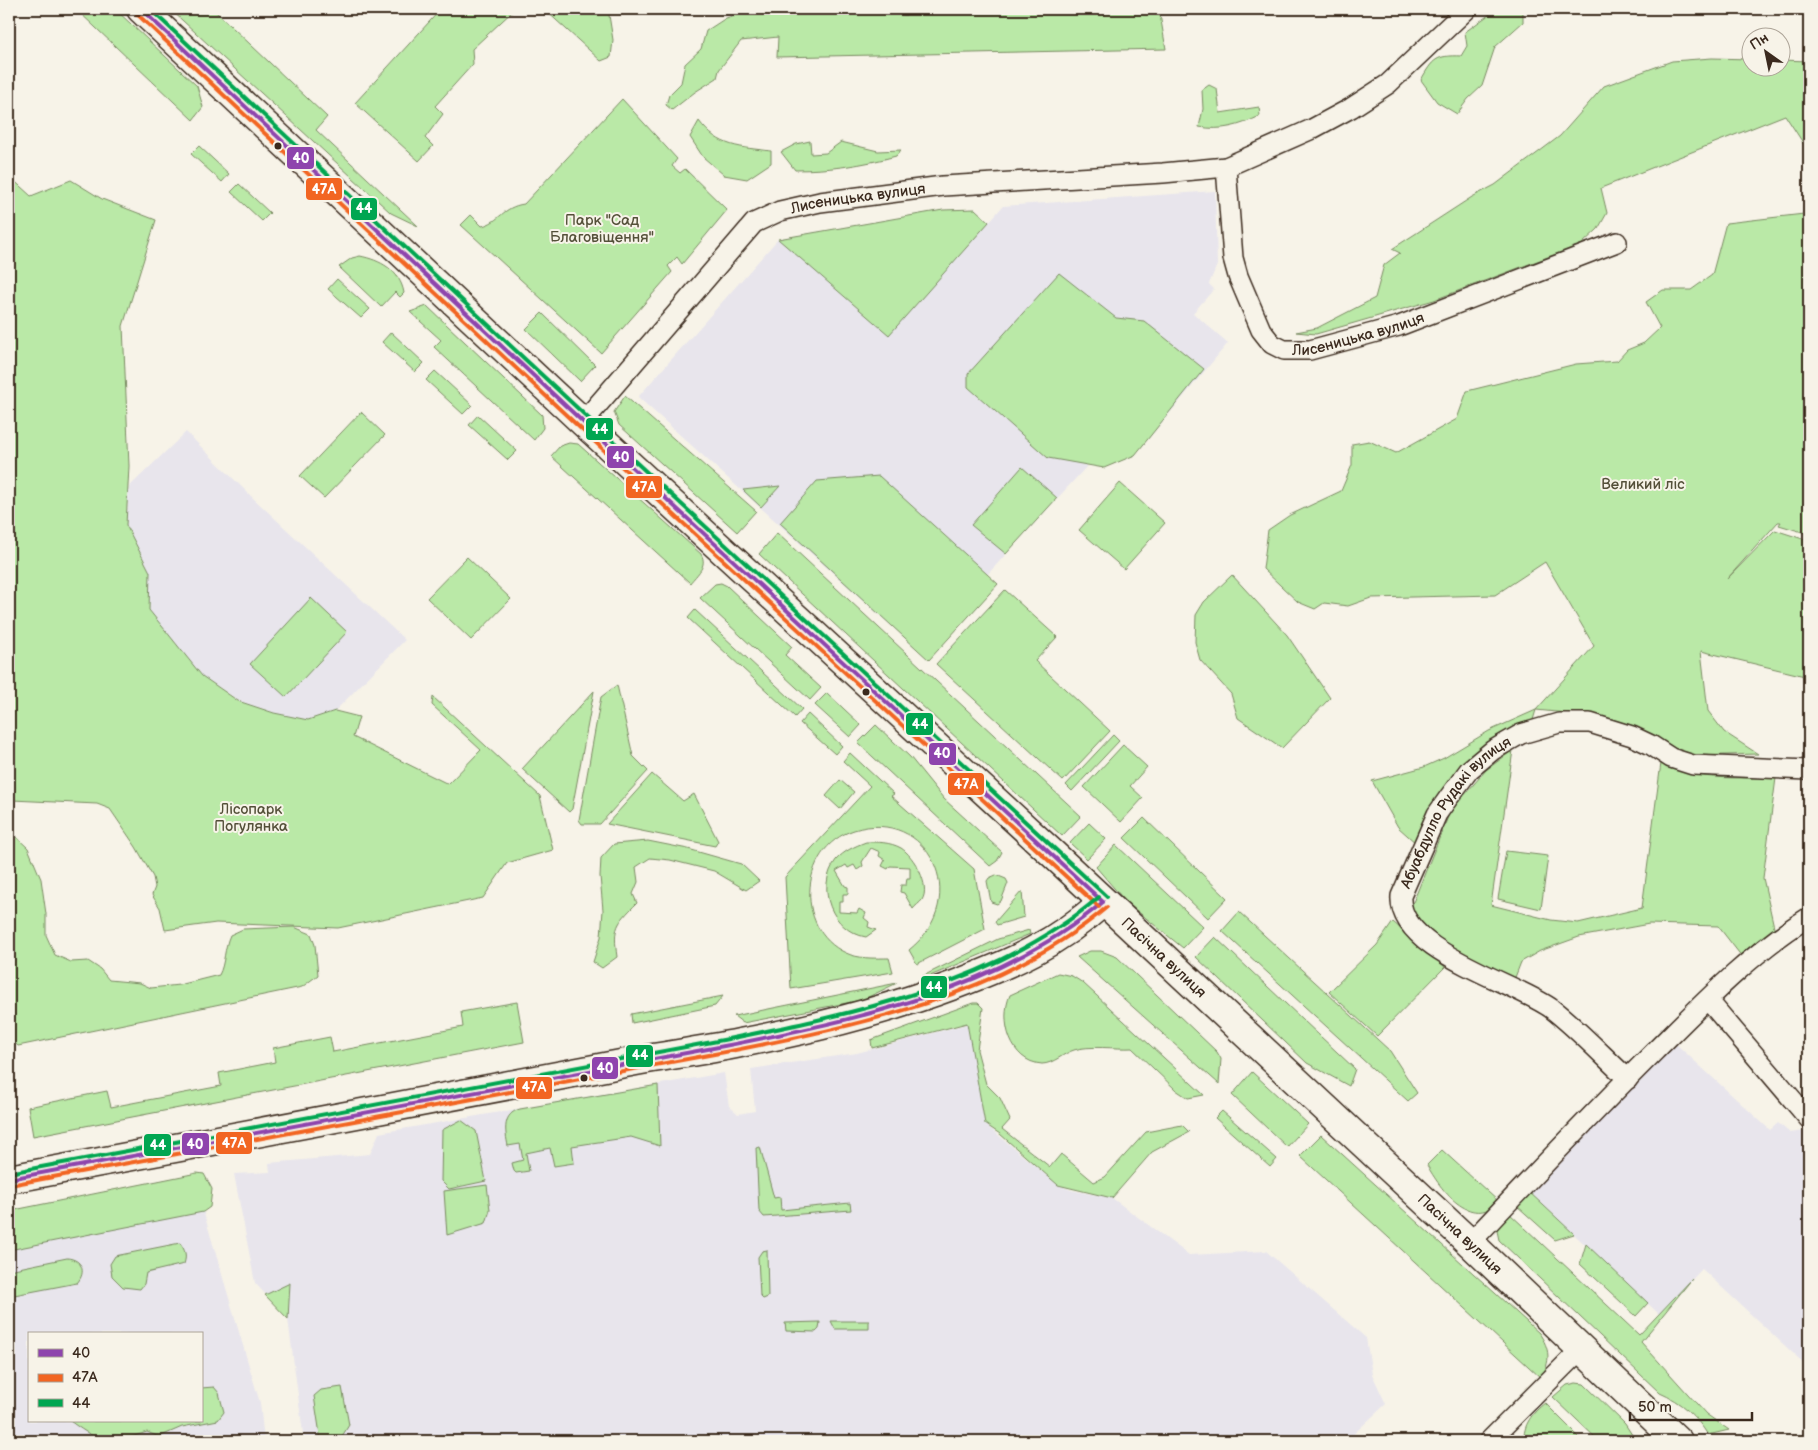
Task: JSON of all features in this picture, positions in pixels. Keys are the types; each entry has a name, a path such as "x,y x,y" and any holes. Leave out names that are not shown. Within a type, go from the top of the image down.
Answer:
{"main road":[{"name":"Пасічна вулиця","path":"141,9 583,422 1470,1243 1678,1441"},
{"path":"9,1175 738,1044 844,1020 916,999 1020,958 1053,942 1078,924 1103,902"}],"street":[{"name":"Лисеницька вулиця","path":"583,422 754,223 780,211 820,202 943,186 1164,173 1226,167 1312,129 1351,108 1388,84 1467,9"},
{"name":"Лисеницька вулиця","path":"1226,167 1234,258 1238,276 1261,330 1272,344 1284,350 1310,350 1399,326 1617,242"},
{"name":"Абуабдулло Рудакі вулиця","path":"1628,1078 1551,1009 1434,948 1404,918 1400,907 1401,896 1437,814 1469,770 1493,750 1521,734 1559,723 1590,723 1605,727 1651,745 1671,758 1693,765 1809,770"},
{"path":"1470,1243 1628,1078 1708,1000 1783,933 1809,917"},
{"path":"1708,1000 1809,1119"},
{"path":"1489,1441 1582,1348"}],"shaded area":[{"path":"1215,191 1217,265 1209,284 1214,289 1193,313 1228,343 1135,455 1104,468 1088,465 918,650 638,397 778,239 943,210 975,209 989,222 1003,206"},
{"path":"186,432 253,498 405,640 335,711 308,720 274,713 239,701 202,676 149,610 150,572 126,525 129,487"},
{"path":"967,1024 985,1124 1058,1185 1071,1190 1112,1198 1189,1255 1266,1251 1366,1338 1372,1374 1386,1404 1346,1441 304,1441 288,1319 255,1283 234,1174 270,1172 269,1163 370,1154 379,1133 724,1073 729,1106 738,1114 755,1111 751,1069 857,1053"},
{"path":"1676,1044 1770,1130 1778,1123 1790,1133 1803,1131 1809,1139 1809,1368 1702,1269 1659,1314 1528,1191"},
{"path":"202,1207 260,1403 264,1441 9,1441 9,1247"}],"green space":[{"path":"76,9 115,9 197,86 203,107 193,120"},
{"path":"170,9 213,9 327,117 316,130 418,226 391,213"},
{"path":"441,9 515,9 472,49 473,64 435,106 443,114 425,138 433,146 419,161 355,103"},
{"path":"544,9 608,9 613,40 611,57 601,61"},
{"path":"756,9 822,9 906,15 907,9 1159,9 1166,49 777,57 778,37 741,41 719,70 717,78 672,110 666,105 669,95 681,83 685,64 701,49 706,31 726,18"},
{"path":"1497,9 1523,9 1523,22 1495,47 1482,86 1468,99 1457,114 1437,102 1421,80 1436,60 1446,56 1461,56 1467,46 1465,32"},
{"path":"1712,58 1740,59 1740,78 1790,78 1790,60 1809,61 1809,152 1785,115 1601,188 1607,213 1598,229 1582,244 1434,300 1316,334 1296,332 1317,328 1375,298 1384,265 1400,253 1392,249 1472,197 1495,185 1560,136 1604,86 1672,61"},
{"path":"1209,85 1217,89 1220,113 1259,107 1260,116 1230,127 1199,127 1203,109 1202,90"},
{"name":"Парк \"Сад Благовіщення\"","path":"622,99 677,159 672,166 680,173 685,169 727,210 682,264 677,257 668,266 672,272 601,353 461,225 471,215 482,226 488,224 511,208 524,204"},
{"path":"699,121 714,137 731,145 771,151 771,163 747,179 724,175 703,157 690,137"},
{"path":"810,141 811,154 826,153 841,142 878,151 901,150 896,156 871,162 834,168 795,170 781,152 796,144"},
{"path":"199,146 229,174 222,182 191,154"},
{"name":"Лісопарк Погулянка","path":"9,176 31,196 71,180 102,199 156,220 123,326 129,466 126,525 150,572 149,610 202,676 238,701 274,713 308,720 335,711 359,717 353,737 448,784 481,750 432,705 433,697 540,796 553,850 507,863 483,898 338,928 216,923 165,930 160,908 152,895 155,887 153,877 136,847 110,809 97,804 12,800 9,798"},
{"path":"239,184 270,213 262,221 231,192"},
{"path":"975,209 989,222 889,335 778,239 943,210"},
{"name":"Великий ліс","path":"1804,214 1809,217 1809,534 1779,525 1781,522 1778,522 1727,579 1775,530 1809,541 1809,677 1701,651 1708,711 1724,732 1758,754 1694,756 1587,715 1536,710 1594,646 1545,562 1495,595 1371,598 1348,606 1324,603 1315,609 1298,602 1263,569 1268,530 1290,515 1341,491 1352,465 1352,444 1369,441 1396,453 1457,419 1467,391 1576,364 1617,361 1627,350 1644,343 1660,328 1646,302 1663,290 1691,290 1712,275 1726,223"},
{"path":"360,256 382,263 394,272 402,285 404,293 400,297 395,292 381,307 339,267 352,258"},
{"path":"1059,273 1116,318 1144,321 1204,369 1135,455 1104,468 1048,458 968,387 968,374"},
{"path":"337,279 370,309 361,318 328,289"},
{"path":"427,306 542,415 543,428 534,440 434,347 441,340 410,312"},
{"path":"542,313 595,365 580,381 526,329"},
{"path":"391,332 424,363 415,372 382,342"},
{"path":"435,371 472,405 463,414 426,380"},
{"path":"625,396 756,511 737,532 619,425 614,412"},
{"path":"361,412 385,435 324,498 300,476"},
{"path":"478,415 517,451 508,460 469,425"},
{"path":"569,443 578,444 701,554 703,558 702,566 690,583 551,456 560,446"},
{"path":"1022,467 1057,498 1006,554 971,525"},
{"path":"879,476 998,584 929,660 780,523 817,481"},
{"path":"1120,483 1165,523 1124,569 1079,530"},
{"path":"780,486 761,507 743,490"},
{"path":"777,533 1081,816 1062,836 759,554"},
{"path":"467,557 511,599 471,640 427,598"},
{"path":"1232,575 1287,635 1330,698 1282,748 1238,718 1231,694 1200,660 1195,642 1196,615 1204,602"},
{"path":"721,583 727,586 792,647 785,655 821,688 810,700 700,598 715,584"},
{"path":"1005,590 1057,637 1035,661 1110,731 1063,781 936,664"},
{"path":"311,598 347,632 286,697 250,664"},
{"path":"695,610 802,709 795,717 688,618"},
{"path":"617,685 633,756 648,771 600,824 582,824 579,820 601,697"},
{"path":"594,691 572,809 569,812 522,769"},
{"path":"827,693 861,725 850,737 815,705"},
{"path":"1536,710 1533,720 1487,745 1417,844 1398,827 1372,781 1424,767 1444,758 1489,731"},
{"path":"808,714 842,746 835,754 800,723"},
{"path":"876,725 910,757 944,799 1002,852 997,861 990,866 858,743"},
{"path":"1113,735 1119,741 1072,791 1066,785"},
{"path":"1123,745 1147,767 1130,786 1143,798 1121,822 1084,787"},
{"path":"1513,750 1491,905 1551,920 1578,923 1642,908 1661,763 1674,769 1702,776 1776,778 1763,878 1776,936 1746,962 1718,926 1649,924 1579,937 1540,951 1521,962 1514,980 1454,952 1440,943 1427,933 1417,921 1411,907 1450,812 1486,770"},
{"path":"850,753 894,794 891,796 974,869 985,929 917,964 909,950 928,929 938,906 939,883 933,862 921,844 903,832 880,826 854,830 835,840 821,854 813,872 810,892 812,911 819,930 832,945 851,955 889,958 893,972 791,989 785,877 870,786 843,761"},
{"path":"652,774 683,801 694,794 718,841 715,846 607,824"},
{"path":"840,780 854,792 840,809 826,796"},
{"path":"1144,818 1227,898 1208,918 1124,838"},
{"path":"1089,823 1106,839 1087,859 1070,843"},
{"path":"9,833 12,833 28,848 41,879 46,914 46,935 55,955 71,962 88,961 100,969 109,980 140,983 151,988 179,985 219,975 230,935 243,929 294,927 311,934 315,945 318,975 302,987 18,1046 9,1038"},
{"path":"648,841 688,849 741,864 759,881 746,890 714,871 670,860 650,858 636,867 638,882 633,894 637,903 620,921 615,939 617,957 602,968 593,962 601,937 603,910 600,876 601,858 614,844"},
{"path":"866,842 888,843 906,852 920,872 923,880 924,894 922,900 913,909 904,893 900,892 901,885 906,885 907,878 910,878 910,867 890,866 888,869 882,866 885,860 879,856 880,852 871,848 862,862 863,866 857,870 854,865 848,868 846,865 836,871 845,886 848,887 848,894 843,894 843,902 839,902 839,912 857,913 859,909 866,913 864,918 869,922 868,927 876,930 866,937 854,933 836,917 830,907 827,883 830,871 836,860 850,849"},
{"path":"1116,845 1203,927 1183,948 1126,902 1096,867"},
{"path":"1506,851 1548,856 1541,909 1498,899"},
{"path":"996,875 1006,879 1008,883 1001,901 997,904 991,902 987,881"},
{"path":"1022,891 1024,917 997,925 995,922"},
{"path":"1239,912 1390,1051 1417,1093 1408,1101 1222,931"},
{"path":"1393,922 1445,967 1377,1036 1329,992 1377,945"},
{"path":"1029,930 1030,934 930,976 923,976 998,939"},
{"path":"1215,937 1355,1069 1349,1086 1307,1063 1196,957"},
{"path":"1090,951 1101,951 1117,957 1217,1052 1221,1059 1219,1084 1077,957"},
{"path":"1058,973 1072,976 1083,983 1204,1095 1188,1098 1176,1090 1132,1048 1095,1047 1080,1049 1070,1051 1046,1064 1031,1061 1022,1056 1015,1048 1007,1027 1007,1005 1010,995"},
{"path":"897,983 862,1000 743,1023 734,1016"},
{"path":"723,996 715,1006 632,1023 631,1014"},
{"path":"517,1002 524,1042 33,1136 28,1107 107,1091 111,1107 221,1086 219,1073 275,1062 273,1048 330,1037 333,1052 463,1027 461,1012"},
{"path":"973,1003 978,1003 983,1008 977,1050 986,1084 1000,1098 1010,1120 1002,1129 1050,1167 1061,1154 1094,1182 1105,1177 1146,1132 1182,1125 1189,1132 1152,1152 1112,1198 1058,1185 1000,1134 985,1124 967,1023 872,1048 871,1040"},
{"path":"1252,1072 1308,1124 1287,1147 1232,1095"},
{"path":"658,1085 660,1146 631,1137 572,1146 574,1163 554,1166 550,1148 526,1153 529,1171 516,1173 514,1171 512,1163 523,1160 520,1144 508,1146 506,1124 514,1111"},
{"path":"1222,1111 1277,1159 1270,1167 1215,1118"},
{"path":"461,1120 476,1131 486,1181 449,1189 441,1181 442,1130"},
{"path":"1321,1135 1539,1333 1548,1355 1548,1361 1541,1378 1300,1156"},
{"path":"760,1147 774,1198 780,1197 781,1210 850,1203 851,1210 764,1217 759,1211 756,1148"},
{"path":"1442,1150 1499,1202 1488,1209 1477,1211 1467,1209 1448,1195 1427,1165"},
{"path":"197,1173 204,1174 212,1189 210,1207 203,1212 9,1250 9,1211"},
{"path":"487,1185 490,1210 486,1223 447,1235 444,1191"},
{"path":"1528,1191 1574,1234 1555,1240 1516,1205"},
{"path":"1508,1212 1639,1335 1692,1279 1641,1342 1706,1414 1729,1430 1708,1435 1687,1410 1660,1393 1499,1240 1496,1226"},
{"path":"180,1243 185,1253 184,1264 146,1273 144,1284 140,1289 123,1287 112,1276 110,1264 115,1256"},
{"path":"1586,1244 1648,1303 1636,1316 1580,1264"},
{"path":"767,1250 768,1297 763,1299 760,1296 758,1257 762,1251"},
{"path":"67,1258 76,1261 81,1267 82,1275 77,1283 9,1296 9,1270"},
{"path":"290,1283 288,1319 265,1295"},
{"path":"831,1321 869,1321 869,1329 835,1329"},
{"path":"820,1322 819,1329 816,1332 786,1331 785,1323"},
{"path":"1584,1384 1625,1424 1636,1441 1599,1441 1553,1397 1567,1385"},
{"path":"214,1387 219,1393 224,1412 218,1420 182,1427 159,1437 147,1432 124,1439 99,1439 72,1422 202,1422 202,1388"},
{"path":"342,1387 349,1425 339,1441 321,1441 314,1396 321,1390"},
{"path":"1545,1403 1583,1441 1524,1441 1525,1430 1529,1420"}],"transit line":[{"name":"40","path":"141,9 583,422 1103,902"},
{"name":"44","path":"150,9 587,417 1107,897"},
{"name":"47А","path":"137,14 579,427 1099,907"},
{"name":"44","path":"9,1173 723,1040 872,1007 921,992 969,974 1015,953 1059,927 1099,897"},
{"name":"40","path":"9,1179 724,1046 824,1025 924,997 972,979 1018,958 1062,932 1103,902"},
{"name":"47А","path":"10,1185 725,1052 826,1031 926,1003 975,985 1022,964 1066,938 1107,907"}]}
